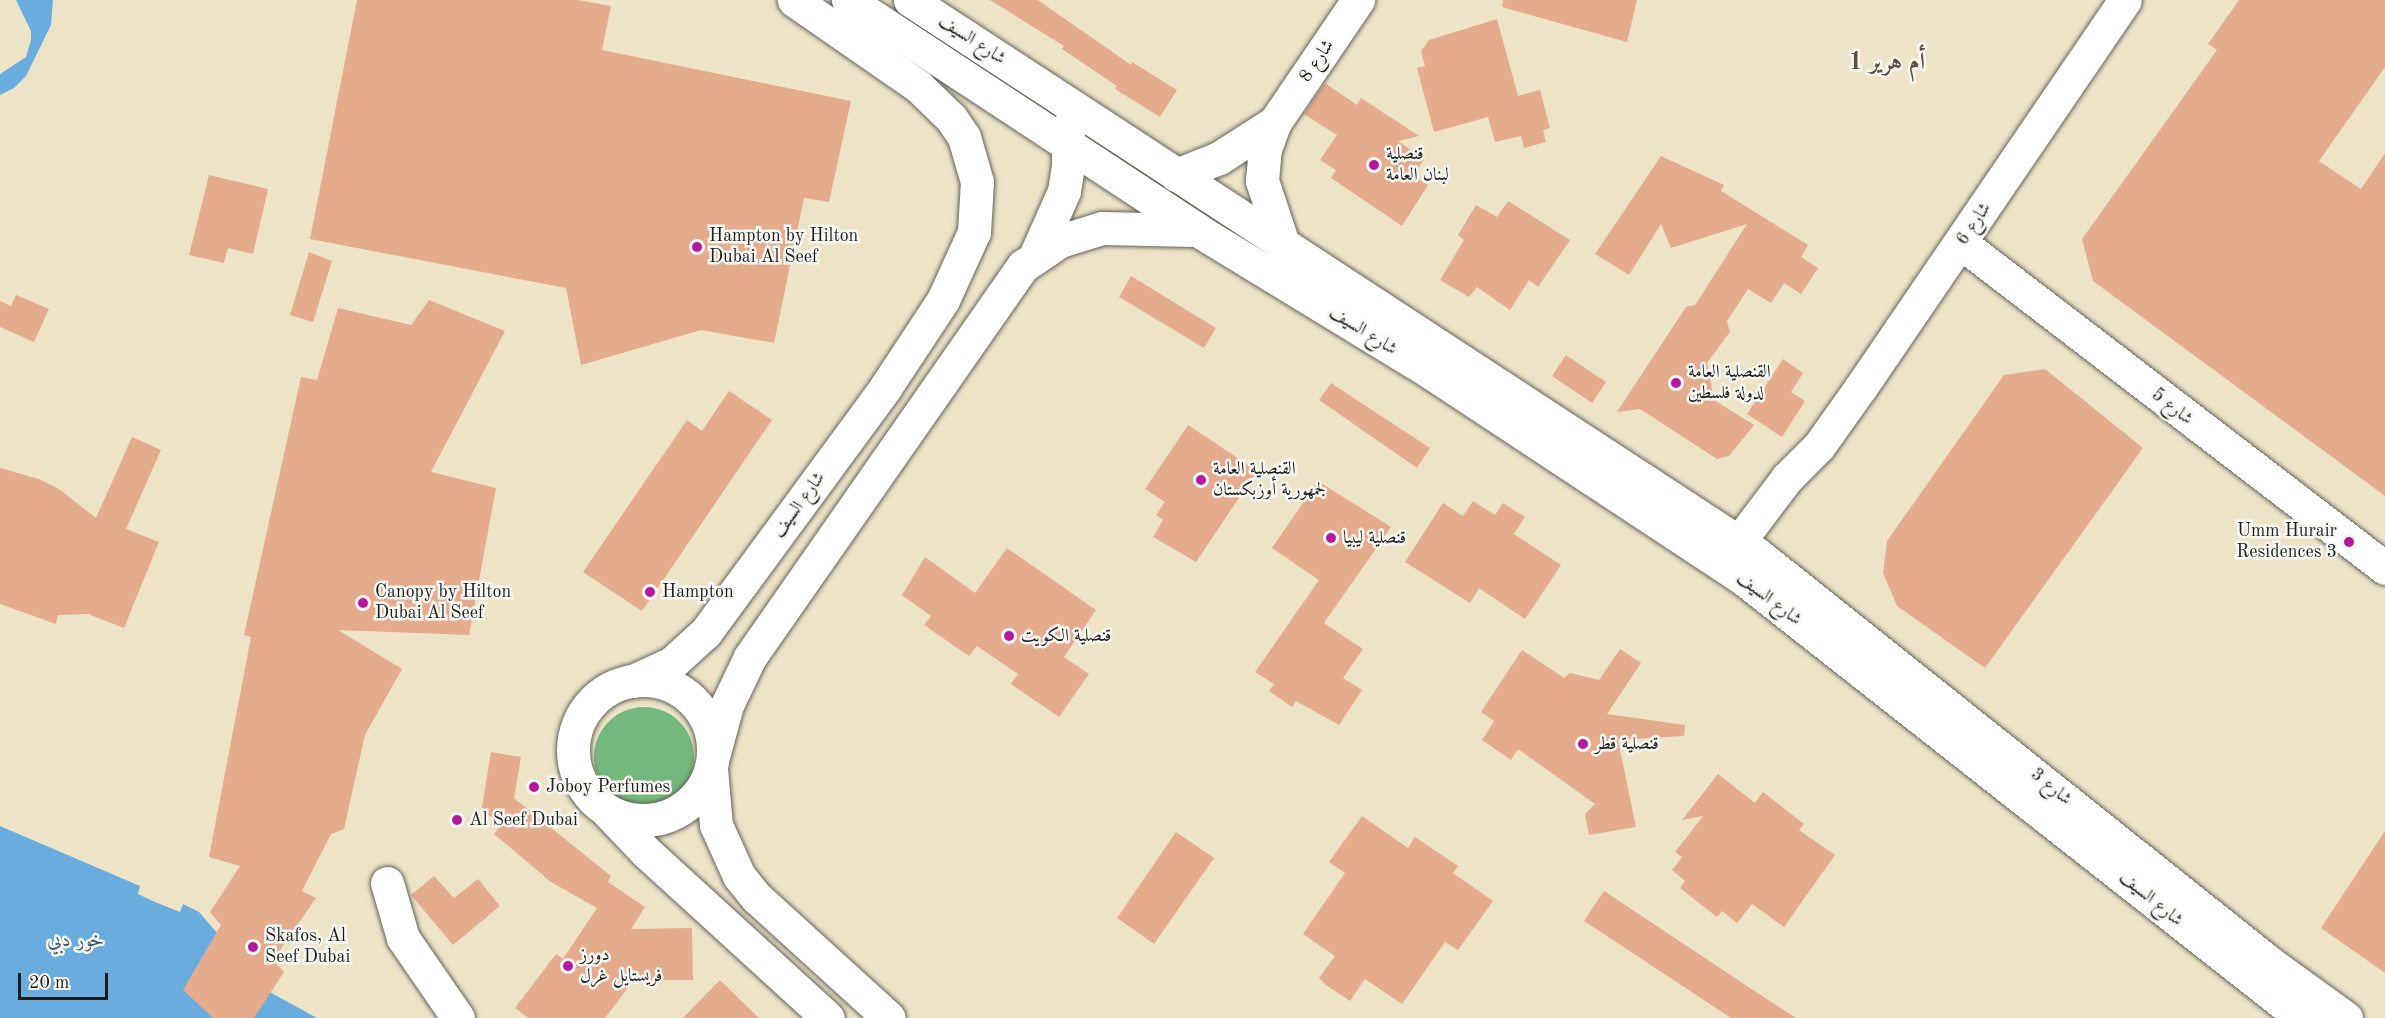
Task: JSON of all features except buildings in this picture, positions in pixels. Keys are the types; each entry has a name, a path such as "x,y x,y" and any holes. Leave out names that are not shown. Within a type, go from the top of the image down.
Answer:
{"street":[{"name":"شارع السيف","path":"795,0 918,86 951,118 964,137 978,182 974,232 943,300 885,388 706,632 672,663 633,681 613,687 596,698 575,731 574,767 592,799 606,810 646,852 828,1018"},
{"name":"شارع السيف","path":"848,0 1199,231 1740,559"},
{"name":"شارع السيف","path":"910,0 1284,247 1740,559 2302,1018"},
{"name":"شارع 8","path":"1284,247 1262,181 1265,149 1275,122 1358,0"},
{"name":"شارع 6","path":"1740,559 1805,482 1819,446 1961,243 2125,0"},
{"path":"1036,254 1064,190 1069,144 1057,95"},
{"name":"شارع 8","path":"1176,176 1220,158 1275,122"},
{"name":"شارع السيف","path":"606,810 641,820 677,812 703,787 730,697 750,657 1010,281 1036,254 1060,241 1102,228 1126,225 1199,231"},
{"name":"شارع 5","path":"1961,243 2385,568"},
{"name":"شارع 3","path":"1740,559 2270,963 2346,1018"},
{"name":"شارع السيف","path":"633,681 668,684 697,704 706,718 712,761 716,825 739,876 757,898 889,1018"},
{"path":"387,883 394,917 403,938 458,1018"}],"green space":[{"path":"644,707 663,710 680,721 691,738 694,757 691,776 680,793 663,804 644,807 625,804 608,793 597,776 594,757 597,738 608,721 625,710"}],"water":[{"path":"16,0 53,0 51,25 26,76 14,88 0,95 0,74 26,57 31,40 31,31"},
{"name":"خور دبي","path":"0,826 140,886 138,894 155,902 180,912 183,904 199,912 266,990 317,1018 0,1018"}],"place":[{"name":"قنصلية لبنان العامة","path":"1374,165"},
{"name":"Hampton by Hilton Dubai Al Seef","path":"697,247"},
{"name":"القنصلية العامة لدولة فلسطين","path":"1676,383"},
{"name":"القنصلية العامة لجمهورية أوزبكستان","path":"1201,480"},
{"name":"قنصلية ليبيا","path":"1331,538"},
{"name":"Umm Hurair Residences 3","path":"2349,542"},
{"name":"Hampton","path":"650,592"},
{"name":"Canopy by Hilton Dubai Al Seef","path":"363,603"},
{"name":"قنصلية الكويت","path":"1009,636"},
{"name":"قنصلية قطر","path":"1583,744"},
{"name":"Joboy Perfumes","path":"534,787"},
{"name":"Al Seef Dubai","path":"457,820"},
{"name":"Skafos, Al Seef Dubai","path":"253,947"},
{"name":"دورز فريستايل غرل","path":"568,966"}],"district":[{"name":"أم هرير 1","path":"1887,64"}]}
